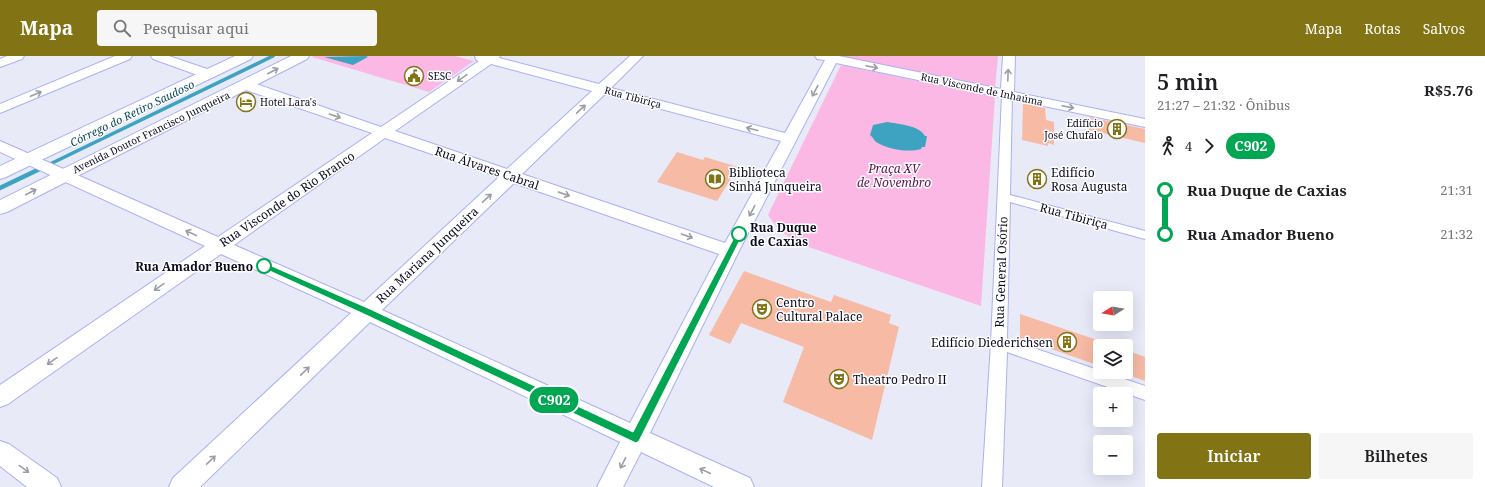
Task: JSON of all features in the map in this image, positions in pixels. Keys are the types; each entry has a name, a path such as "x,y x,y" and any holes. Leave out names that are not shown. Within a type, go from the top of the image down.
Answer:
{"main road":[{"path":"0,173 31,161 246,56"},
{"name":"Avenida Doutor Francisco Junqueira","path":"0,208 58,173 245,85 302,56"}],"street":[{"path":"0,109 126,56"},
{"path":"157,56 208,74"},
{"name":"Rua Mariana Junqueira","path":"182,487 637,56"},
{"name":"Rua General Osório","path":"992,487 999,343 1009,56"},
{"path":"0,63 13,57"},
{"name":"Rua Tibiriça","path":"486,57 790,139"},
{"name":"Rua Visconde do Rio Branco","path":"0,397 384,133 486,57"},
{"path":"610,487 730,251 790,139 828,57"},
{"name":"Rua Visconde de Inhaúma","path":"828,57 1145,123"},
{"name":"Rua Álvares Cabral","path":"245,85 730,251"},
{"path":"0,146 367,312 740,487"},
{"name":"Rua Tibiriça","path":"1004,197 1145,235"},
{"path":"999,343 1145,393"},
{"path":"0,452 48,487"}],"green space":[{"name":"SESC","path":"455,56 474,61 429,92 312,57"},
{"path":"998,56 995,88 845,57"},
{"name":"Praça XV de Novembro","path":"841,65 995,97 981,306 797,243 778,229 768,215"}],"water":[{"path":"324,57 368,57 353,65"},
{"path":"887,122 918,129 925,136 927,136 925,147 910,151 898,150 886,147 876,142 870,135 873,125"}],"building":[{"path":"1023,103 1045,108 1046,120 1054,122 1054,145 1048,143 1048,146 1022,140"},
{"name":"Edifício José Chufalo","path":"1089,117 1145,129 1145,143 1089,130"},
{"name":"Biblioteca Sinhá Junqueira","path":"677,152 703,160 705,157 738,167 717,201 657,182"},
{"name":"Theatro Pedro II","path":"744,271 831,302 834,295 891,315 889,323 899,327 872,440 783,402 804,347 741,323 730,344 709,335"},
{"name":"Edifício Diederichsen","path":"1020,314 1094,339 1093,364 1020,338"},
{"path":"1133,353 1145,357 1145,381 1133,377"}],"waterway":[{"name":"Córrego do Retiro Saudoso","path":"46,166 273,56"},
{"name":"Córrego do Retiro Saudoso","path":"0,188 48,165"}],"bus line":[{"name":"C902","path":"264,266 367,312 636,438 739,234"}],"place":[{"name":"SESC","path":"414,76"},
{"name":"Hotel Lara's","path":"246,102"},
{"name":"Edifício José Chufalo","path":"1117,129"},
{"name":"Biblioteca Sinhá Junqueira","path":"715,179"},
{"name":"Edifício Rosa Augusta","path":"1037,179"},
{"name":"Rua Duque de Caxias","path":"739,234"},
{"name":"Rua Amador Bueno","path":"264,266"},
{"name":"Centro Cultural Palace","path":"762,309"},
{"name":"Edifício Diederichsen","path":"1067,342"},
{"name":"Theatro Pedro II","path":"839,379"}]}
